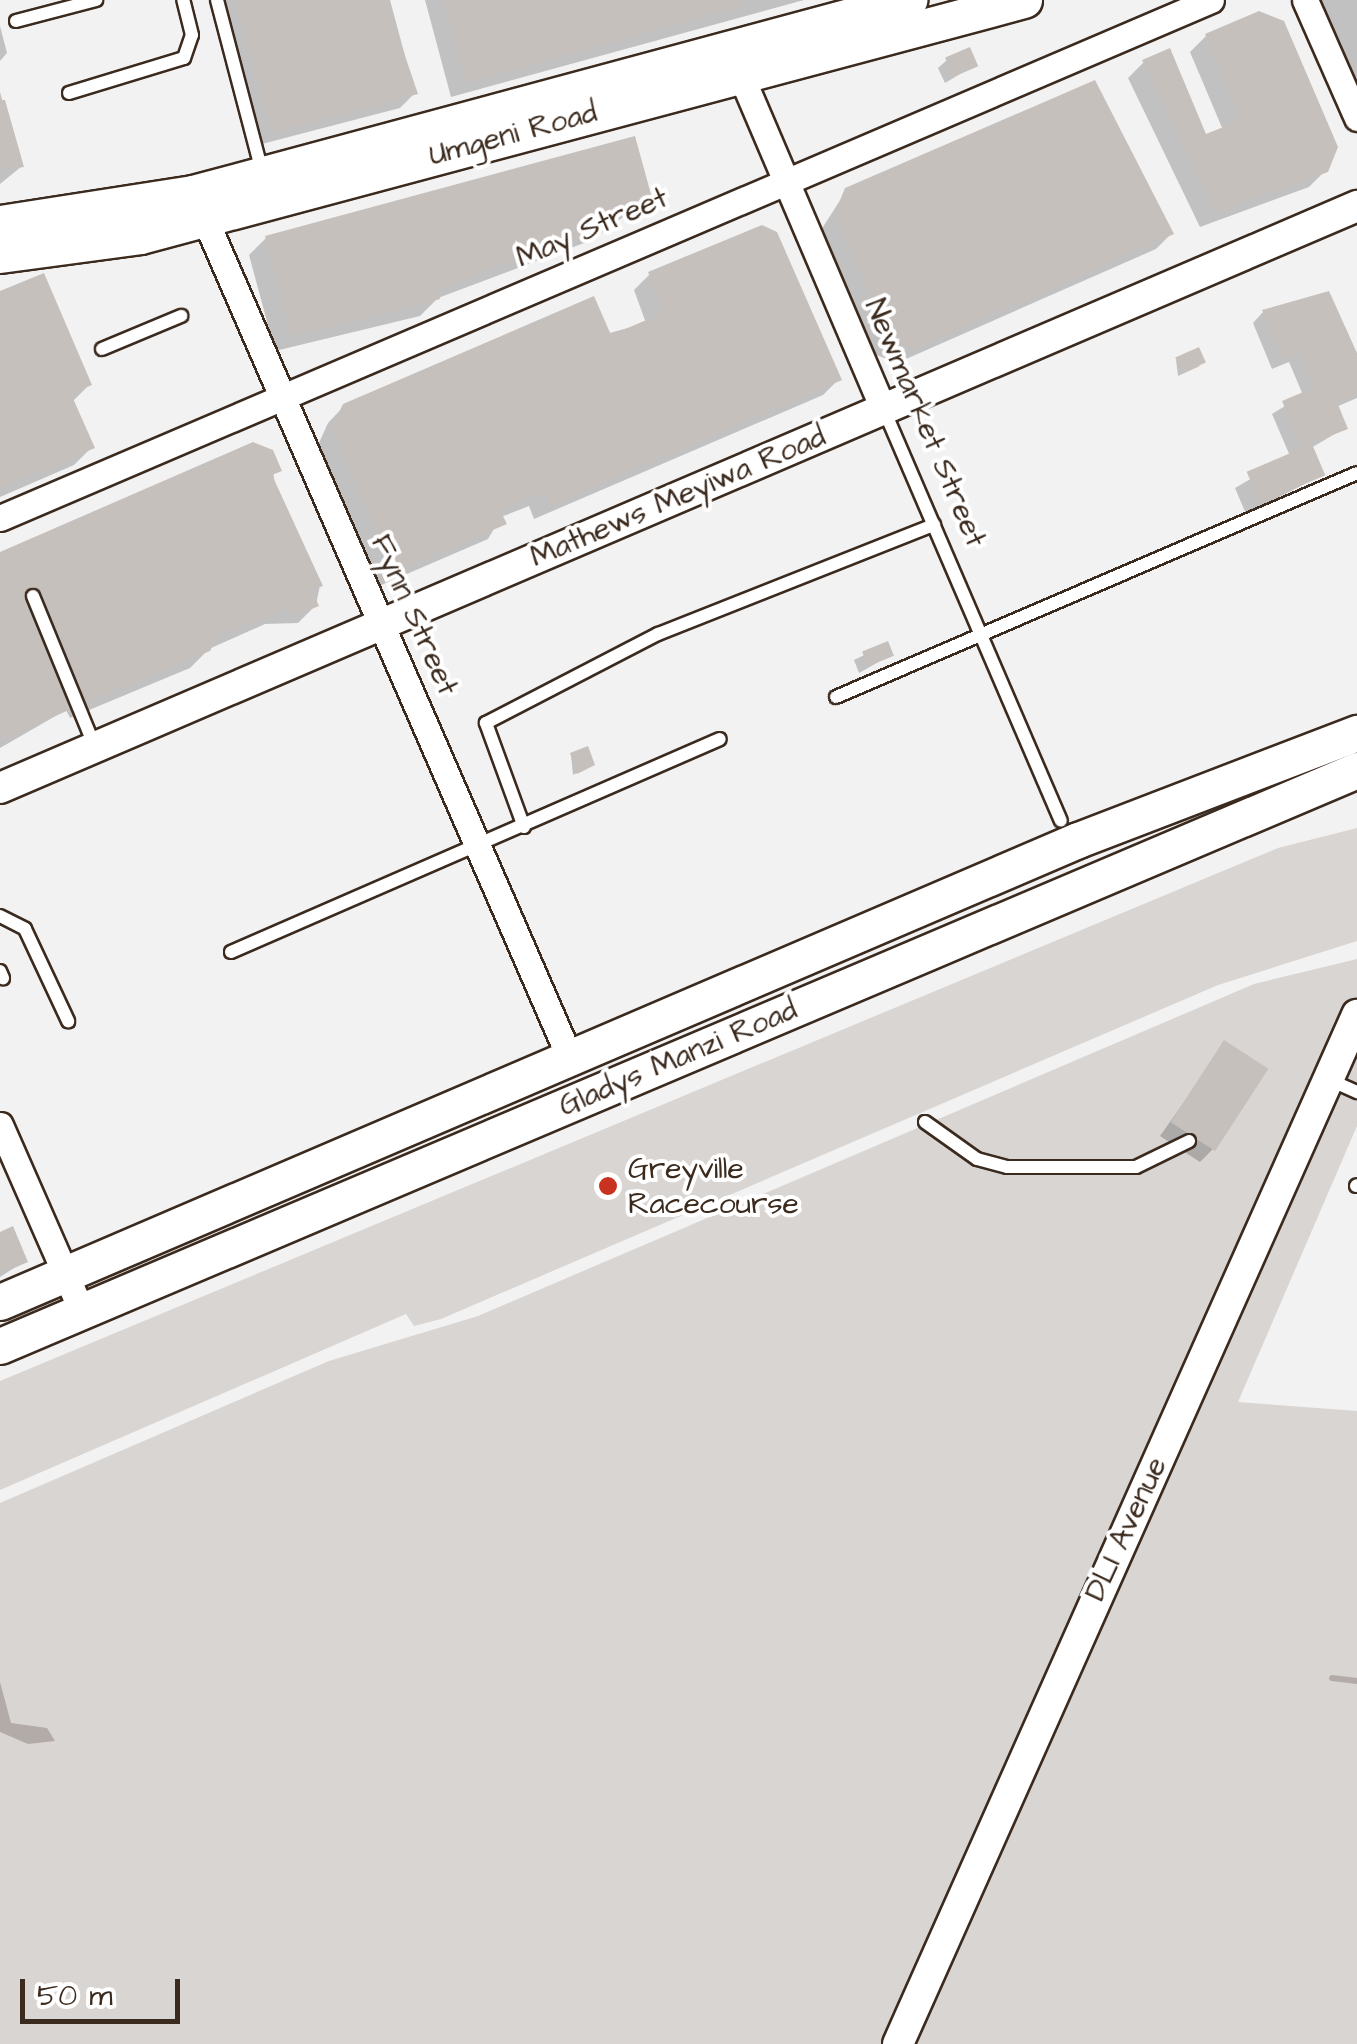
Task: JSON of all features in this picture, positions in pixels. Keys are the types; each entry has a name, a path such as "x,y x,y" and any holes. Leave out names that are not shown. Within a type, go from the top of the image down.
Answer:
{"main road":[{"name":"Umgeni Road","path":"0,255 86,247 204,216 898,13 1024,0"},
{"name":"Umgeni Road","path":"0,223 92,216 736,62"},
{"name":"Gladys Manzi Road","path":"0,1302 1069,831 1352,733"},
{"name":"Gladys Manzi Road","path":"0,1346 585,1099 1094,877 1357,770"},
{"path":"1069,831 1094,877"},
{"path":"565,1050 585,1099"}],"street":[{"name":"May Street","path":"0,518 1211,0"},
{"path":"1305,0 1357,118"},
{"name":"Newmarket Street","path":"736,62 883,409"},
{"name":"Mathews Meyiwa Road","path":"0,788 1357,206"},
{"name":"Fynn Street","path":"204,216 565,1050"},
{"name":"DLI Avenue","path":"898,2044 1344,1086 1357,1015"},
{"path":"0,1125 82,1312"}],"lane":[{"path":"16,21 96,0"},
{"path":"69,93 184,58 192,35 182,0"},
{"path":"217,0 262,174"},
{"path":"102,349 181,316"},
{"name":"Newmarket Street","path":"883,409 1069,831"},
{"path":"836,697 1357,473"},
{"path":"524,827 486,722 658,634 934,525"},
{"path":"33,596 95,747"},
{"path":"231,952 720,739"},
{"path":"0,916 25,929 68,1021"},
{"path":"925,1122 977,1159 1043,1170 1136,1168 1188,1142"}],"shaded area":[{"name":"Greyville Racecourse","path":"1357,828 1357,941 1218,985 441,1319 414,1326 406,1314 0,1490 0,1381 1278,848"},
{"path":"1357,959 1357,1126 1238,1402 1357,1411 1357,2044 0,2044 0,1503 329,1361 478,1316 1254,984"},
{"path":"0,1682 11,1723 47,1728 55,1741 28,1744 0,1732"}],"building":[{"path":"235,0 386,0 418,94 272,133"},
{"path":"444,0 740,0 741,6 466,83"},
{"path":"1259,11 1284,21 1338,147 1328,172 1216,212 1142,60 1170,48 1206,134 1241,120 1205,34"},
{"path":"970,47 978,66 953,77 945,58"},
{"path":"1095,80 1174,234 914,349 889,339 835,213 845,188"},
{"path":"0,100 5,100 24,167 0,170"},
{"path":"635,136 652,198 609,211 612,224 438,289 440,299 292,336 265,236"},
{"path":"762,225 777,232 842,380 550,505 544,492 500,510 507,524 394,572 332,428 343,404 594,296 611,335 663,313 648,272"},
{"path":"44,273 92,385 71,394 95,448 0,489 0,291"},
{"path":"1329,291 1357,353 1357,394 1337,402 1348,429 1301,447 1282,401 1315,387 1300,353 1283,360 1262,310"},
{"path":"1199,347 1206,363 1182,373 1175,358"},
{"path":"253,442 273,450 282,471 272,475 323,586 312,590 319,606 299,614 284,608 218,637 210,651 87,702 42,592 28,587 24,600 69,710 0,740 0,552"},
{"path":"1312,444 1325,475 1260,503 1247,472"},
{"path":"888,641 894,656 868,666 862,651"},
{"path":"588,746 595,765 577,774 570,753"},
{"path":"1224,1040 1268,1069 1215,1151 1171,1122"},
{"path":"13,1226 28,1262 0,1274 0,1232"}],"waterway":[{"path":"1332,1678 1357,1681"}],"place":[{"name":"Greyville Racecourse","path":"608,1186"}]}
